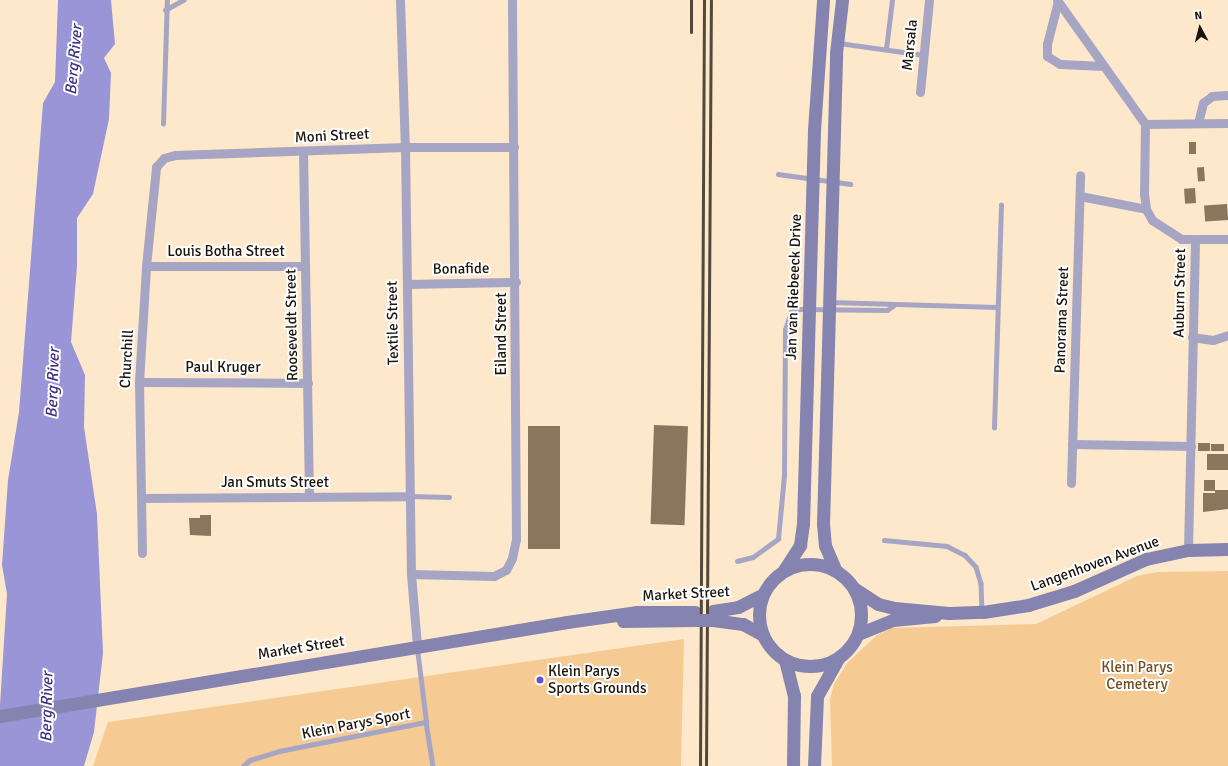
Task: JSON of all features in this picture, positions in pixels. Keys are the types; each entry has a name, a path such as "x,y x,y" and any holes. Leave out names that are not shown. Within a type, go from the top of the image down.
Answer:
{"main road":[{"name":"Jan van Riebeeck Drive","path":"784,570 794,557 802,534 818,50 823,0"},
{"path":"835,569 825,546 823,525 837,43 842,0"},
{"name":"Langenhoven Avenue","path":"855,589 886,607 949,613 983,612 1028,605 1074,591 1146,559 1188,550 1228,549"},
{"path":"814,766 817,696 839,657 853,643 858,634 862,619 861,604 855,589 846,578 835,569 810,563 784,570 772,581 763,594 759,622 763,635 769,645 786,660 813,666 839,657"},
{"name":"Market Street","path":"713,616 738,608 763,594"},
{"name":"Market Street","path":"0,716 417,645 608,618 637,612 713,616 743,624 763,635"},
{"name":"Langenhoven Avenue","path":"858,634 893,620 919,619 949,613"},
{"path":"786,660 794,695 793,766"}],"street":[{"name":"Textile Street","path":"400,0 405,147 411,574 417,645"},
{"name":"Eiland Street","path":"411,574 494,576 506,570 512,558 516,539 516,282 512,0"},
{"name":"Marsala","path":"920,92 929,0"},
{"path":"1058,1 1047,44 1047,56 1060,64 1104,66"},
{"path":"1058,1 1145,124 1144,194 1146,209 1080,196"},
{"path":"1198,123 1203,103 1212,96 1228,95"},
{"path":"1145,124 1228,123"},
{"name":"Moni Street","path":"156,167 164,158 175,155 303,152 405,147 514,147"},
{"name":"Rooseveldt Street","path":"303,152 310,498"},
{"name":"Churchill","path":"142,552 139,382 146,266 156,167"},
{"name":"Panorama Street","path":"1071,483 1080,175"},
{"name":"Auburn Street","path":"1146,209 1152,220 1170,234 1181,239 1195,239 1188,550"},
{"path":"1195,239 1228,239"},
{"name":"Louis Botha Street","path":"146,266 305,266"},
{"name":"Bonafide","path":"407,284 516,282"},
{"path":"1192,337 1213,340 1228,335"},
{"name":"Paul Kruger","path":"139,382 308,383"},
{"path":"1072,444 1191,446"},
{"name":"Jan Smuts Street","path":"142,498 310,498 409,496"}],"lane":[{"path":"163,124 165,10 167,0"},
{"path":"165,10 183,0"},
{"path":"886,49 892,0"},
{"path":"837,43 924,55"},
{"path":"778,174 850,184"},
{"path":"994,428 996,308 1001,205"},
{"path":"737,561 753,557 778,539 784,475 785,330 791,312 800,309 810,309 830,305 886,303 893,306 996,308"},
{"path":"409,496 449,497"},
{"path":"884,540 946,546 965,555 978,572 981,583 983,612"},
{"name":"Klein Parys Sport","path":"243,766 250,760 279,751 426,722 417,645"},
{"path":"426,722 433,766"}],"green space":[{"name":"Klein Parys Cemetery","path":"1228,571 1228,766 832,766 830,699 834,684 847,663 876,636 891,628 1036,624 1137,576 1158,572"},
{"name":"Klein Parys Sports Grounds","path":"684,639 681,766 93,766 108,722"}],"water":[{"name":"Berg River","path":"58,0 111,0 115,44 104,58 111,73 109,119 93,194 77,218 77,266 71,342 85,375 84,427 97,514 103,653 94,732 84,766 0,766 0,705 7,594 2,565 8,480 19,412 43,103 55,82"}],"building":[{"path":"1189,142 1196,142 1196,154 1189,154"},
{"path":"1197,167 1204,167 1205,181 1198,181"},
{"path":"1195,188 1196,203 1185,204 1184,189"},
{"path":"1227,204 1228,220 1205,222 1204,206"},
{"path":"654,425 688,426 685,525 651,524"},
{"path":"528,426 560,426 560,549 528,549"},
{"path":"1198,443 1210,443 1210,451 1198,451"},
{"path":"1211,444 1224,444 1224,451 1211,451"},
{"path":"1207,454 1228,454 1228,470 1207,470"},
{"path":"1204,480 1215,480 1215,491 1204,491"},
{"path":"1215,490 1228,490 1228,509 1203,512 1203,493 1215,493"},
{"path":"200,515 211,515 211,536 190,535 189,518 200,518"}],"railway":[{"path":"691,0 691,32"},
{"path":"700,766 704,0"},
{"path":"706,766 711,0"}],"place":[{"name":"Klein Parys Sports Grounds","path":"540,680"}]}
